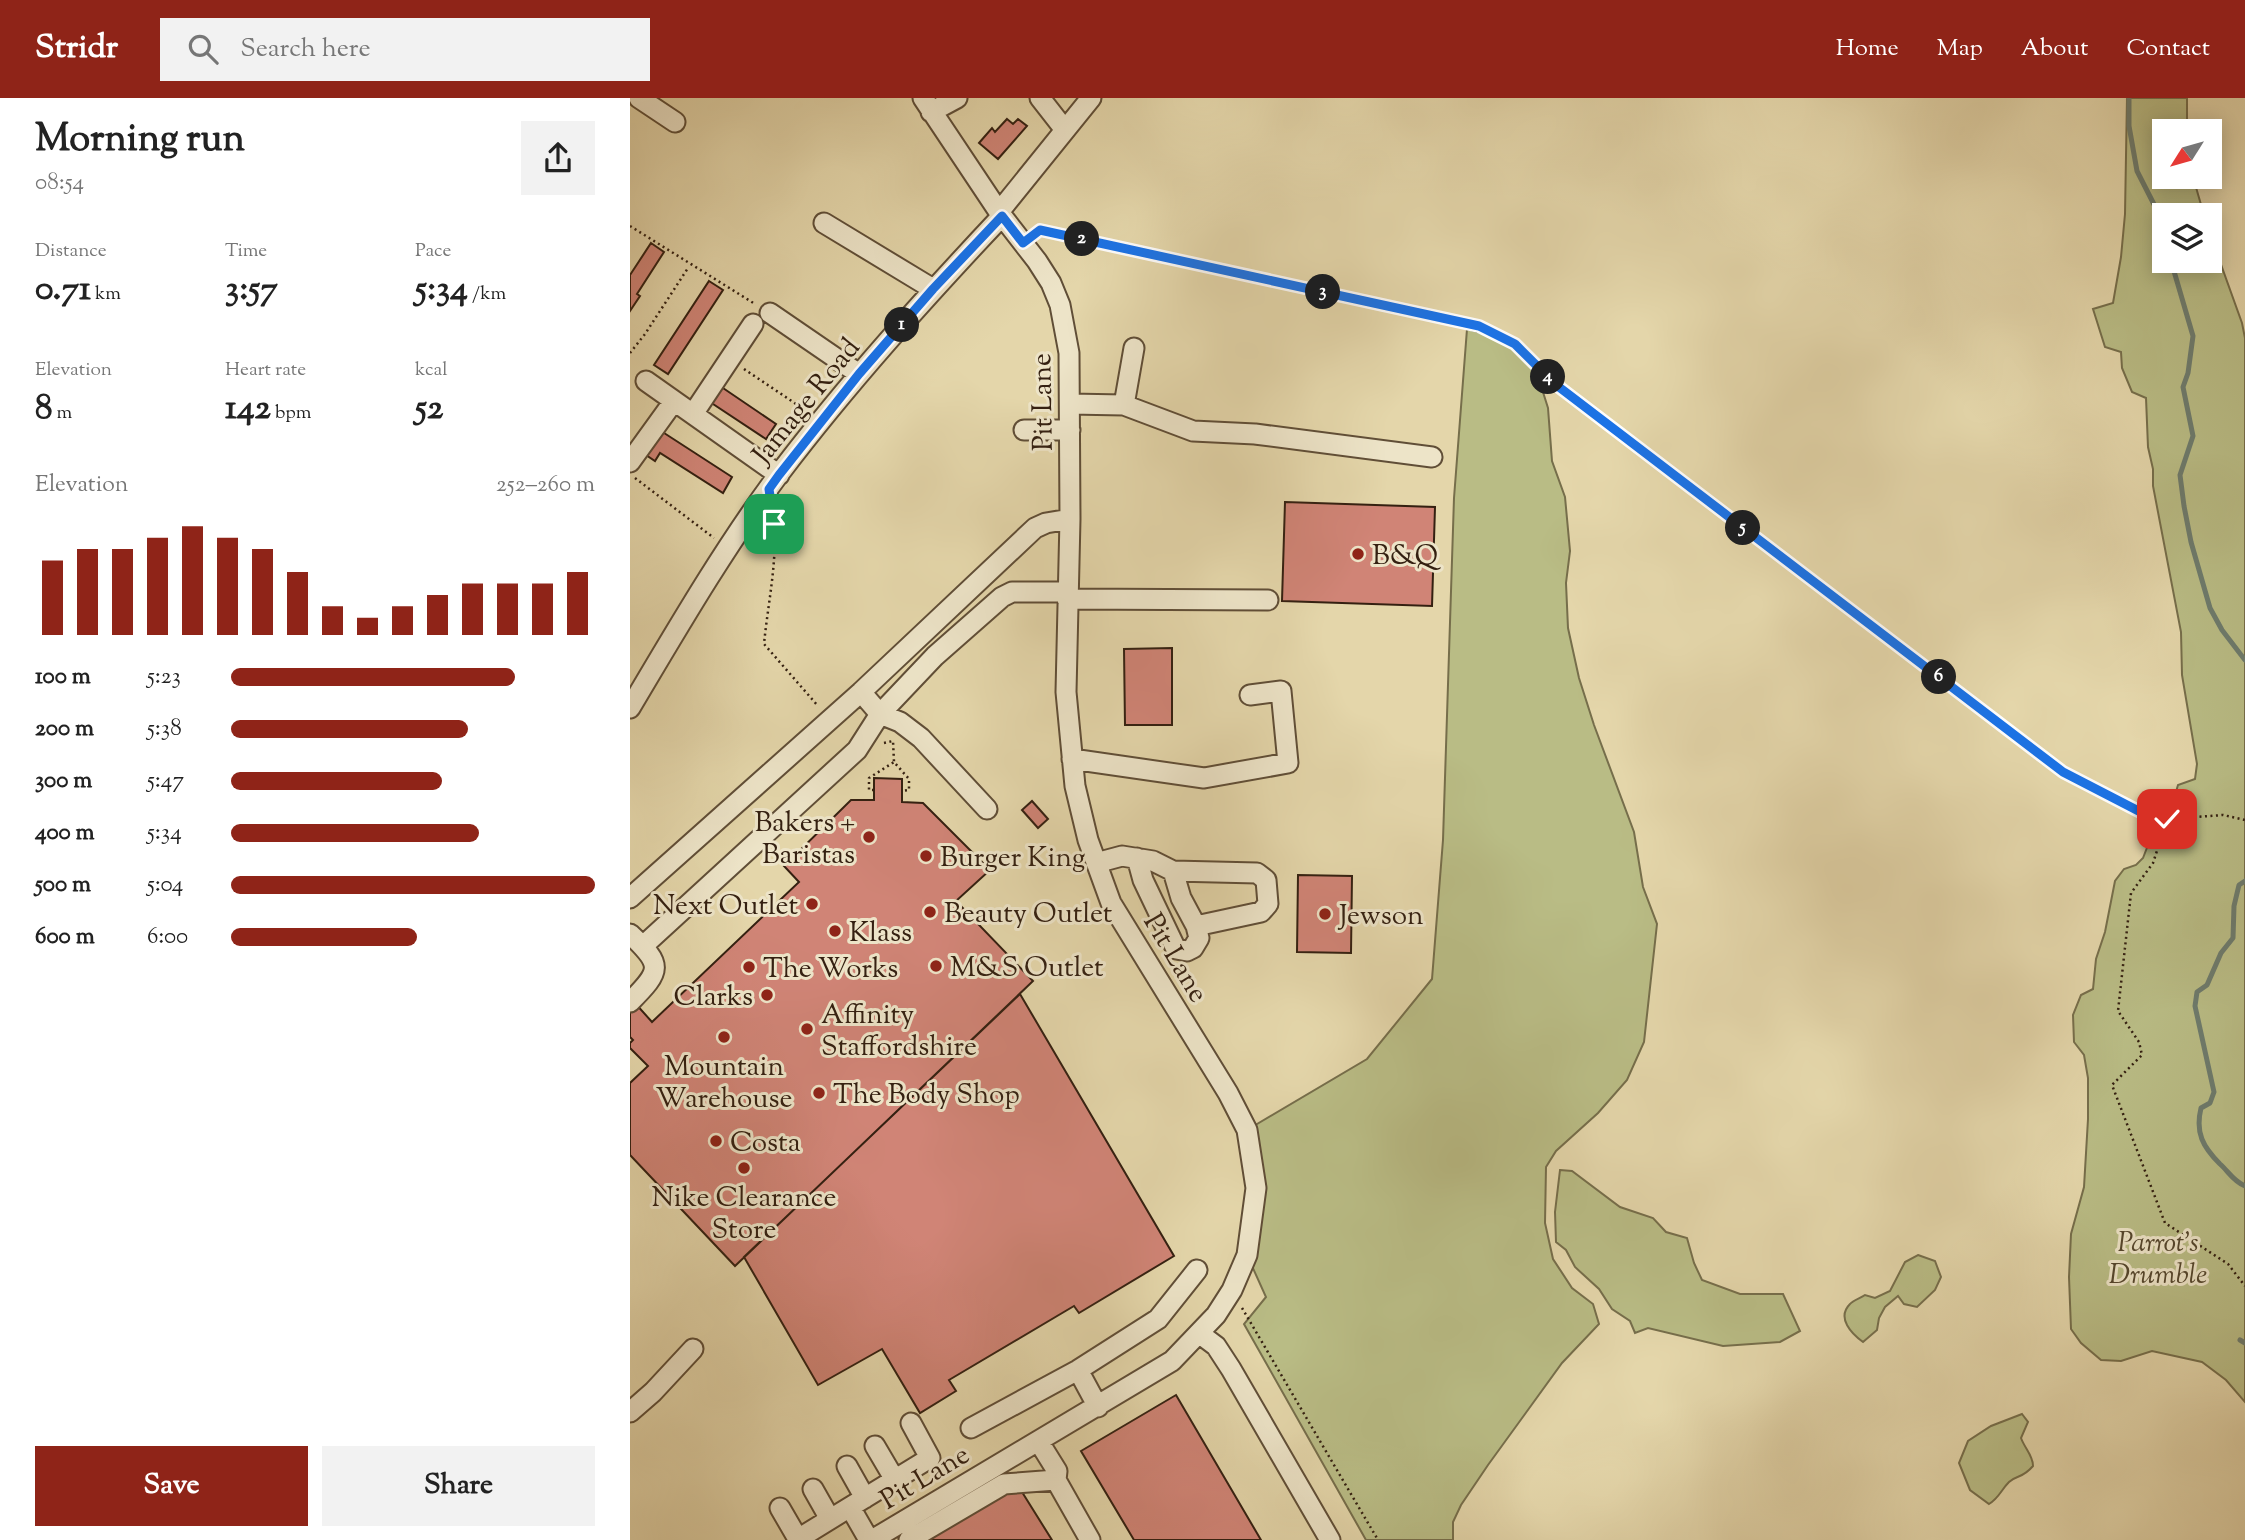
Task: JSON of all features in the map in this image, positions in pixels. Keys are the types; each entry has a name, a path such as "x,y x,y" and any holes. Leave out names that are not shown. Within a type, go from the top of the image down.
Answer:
{"street":[{"path":"639,98 668,111"},
{"path":"927,105 957,98"},
{"path":"1040,98 1065,130"},
{"name":"Jamage Road","path":"630,708 701,589 774,482 859,374 1001,214 1091,98"},
{"name":"Pit Lane","path":"871,1540 1172,1361 1216,1315 1231,1290 1247,1255 1256,1188 1247,1129 1228,1093 1111,903 1081,813 1072,760 1066,692 1070,404 1069,353 1060,304 1051,283 927,105"},
{"path":"824,223 933,289"},
{"path":"693,414 729,359 762,318 859,374"},
{"path":"1124,405 1134,348"},
{"path":"646,381 693,414 774,482"},
{"path":"630,462 674,401"},
{"path":"1070,404 1124,405 1193,431 1255,434 1432,457"},
{"path":"1024,430 1070,430"},
{"path":"630,898 861,692 1035,528 1046,523 1070,519"},
{"path":"630,1002 652,979 656,968 653,957 637,940 857,750 880,714 934,656 1002,597 1012,592 1268,600"},
{"path":"918,638 934,656"},
{"path":"1072,760 1204,778 1288,763 1281,691 1250,695"},
{"path":"861,692 880,714 900,722 921,738 987,809"},
{"path":"1096,863 1122,856 1153,861 1173,871 1257,873 1266,880 1268,904 1261,912 1196,926"},
{"path":"1137,858 1143,880 1176,948 1186,951 1193,948 1199,938 1196,926 1181,898 1173,871"},
{"path":"971,1428 1078,1370 1158,1319 1197,1270"},
{"path":"1200,1334 1216,1346 1231,1369 1330,1540"},
{"path":"630,1412 653,1392 693,1349"},
{"path":"1078,1370 1098,1407"},
{"path":"780,1508 798,1539 930,1458 911,1423"},
{"path":"1039,1442 1057,1471 1056,1480 1090,1540"},
{"path":"875,1446 895,1480"},
{"path":"847,1466 871,1540"},
{"path":"909,1540 1004,1484 1056,1480"},
{"path":"813,1489 830,1519"}],"path":[{"path":"630,226 762,318"},
{"path":"1023,243 1040,230 1479,326 1515,344 1555,384 2063,772 2156,820 2223,815 2245,820"},
{"path":"630,353 688,268"},
{"path":"729,359 822,421"},
{"path":"630,474 728,549"},
{"path":"774,482 774,524 764,644 830,719"},
{"path":"864,739 878,747 893,741 894,762 909,779 909,790 902,791"},
{"path":"874,790 869,790 869,778 894,762"},
{"path":"2167,819 2153,863 2131,893 2118,1011 2140,1042 2142,1055 2112,1085 2165,1223 2228,1264 2245,1286"},
{"path":"1231,1290 1378,1540"}],"green space":[{"name":"Parrot's Drumble","path":"2127,98 2187,98 2187,119 2152,119 2152,189 2196,189 2201,203 2152,203 2152,273 2222,273 2222,267 2245,338 2245,1402 2226,1380 2202,1362 2152,1351 2121,1361 2101,1360 2081,1343 2071,1329 2071,1234 2084,1187 2088,1119 2088,1078 2084,1055 2074,1042 2073,1015 2081,995 2093,989 2096,959 2105,932 2115,881 2124,869 2136,865 2143,858 2162,809 2172,803 2178,785 2195,779 2197,764 2182,675 2181,632 2153,486 2146,398 2132,392 2122,368 2121,352 2105,347 2093,309 2113,303 2125,214"},
{"path":"1467,329 1486,334 1515,348 1536,370 1548,408 1552,461 1565,497 1570,551 1566,583 1568,628 1579,678 1594,725 1634,832 1643,887 1657,924 1644,1042 1627,1080 1598,1113 1556,1151 1546,1167 1545,1223 1553,1259 1572,1288 1593,1304 1599,1324 1562,1363 1488,1465 1453,1522 1453,1540 1366,1540 1244,1324 1266,1297 1247,1255 1247,1130 1367,1059 1432,979 1443,840 1454,498"},
{"path":"1560,1170 1572,1171 1620,1207 1653,1218 1666,1232 1687,1238 1702,1280 1740,1294 1783,1294 1800,1331 1780,1342 1723,1346 1648,1328 1635,1333 1630,1321 1612,1309 1599,1289 1575,1267 1566,1250 1556,1242 1555,1212"},
{"path":"1918,1255 1935,1261 1941,1277 1935,1290 1917,1307 1904,1304 1898,1296 1885,1307 1877,1330 1863,1342 1847,1325 1846,1309 1865,1295 1875,1298 1890,1291 1905,1262"},
{"path":"2022,1414 2028,1422 2021,1438 2033,1466 2009,1482 1989,1504 1970,1490 1959,1463 1968,1441 1991,1426"}],"building":[{"path":"1007,119 1013,124 1018,119 1027,126 998,159 979,143 992,128 995,132"},
{"path":"651,243 664,252 637,294 640,296 630,311 630,275"},
{"path":"709,281 723,290 668,374 654,365"},
{"path":"720,386 776,424 766,439 710,402"},
{"path":"661,431 732,477 723,493 660,453 655,461 646,455"},
{"name":"B&Q","path":"1285,502 1435,507 1432,606 1282,601"},
{"path":"1172,648 1172,725 1125,725 1124,649"},
{"name":"Affinity Staffordshire","path":"874,778 902,779 902,802 923,803 990,870 956,901 1033,981 735,1266 630,1155 630,1083 648,1066 630,1048 633,1040 630,1037 630,1008 635,1003 652,1022 799,882 784,866 851,800 874,800"},
{"path":"1032,801 1048,819 1038,828 1022,810"},
{"name":"Jewson","path":"1298,875 1352,876 1351,953 1297,952"},
{"path":"1020,994 1174,1256 1079,1313 1074,1306 949,1380 956,1391 920,1413 882,1349 818,1385 744,1257"},
{"path":"1176,1395 1261,1540 1134,1540 1081,1451"},
{"path":"1017,1484 1052,1540 925,1540"}],"waterway":[{"path":"2129,98 2129,126 2137,171 2153,203"},
{"path":"2175,273 2193,336 2188,373 2183,387 2193,436 2180,475 2184,506 2191,542 2210,608 2222,630 2245,660"},
{"path":"2245,881 2239,885 2234,906 2233,938 2221,953 2207,985 2197,992 2195,1006 2214,1092 2210,1103 2201,1108 2200,1132 2214,1158 2234,1179 2245,1186"},
{"path":"2240,1340 2245,1343"}],"place":[{"name":"B&Q","path":"1358,554"},
{"name":"Bakers + Baristas","path":"869,837"},
{"name":"Burger King","path":"926,856"},
{"name":"Next Outlet","path":"812,904"},
{"name":"Beauty Outlet","path":"930,912"},
{"name":"Jewson","path":"1325,914"},
{"name":"Klass","path":"835,931"},
{"name":"M&S Outlet","path":"936,966"},
{"name":"The Works","path":"749,967"},
{"name":"Clarks","path":"767,995"},
{"name":"Affinity Staffordshire","path":"807,1029"},
{"name":"Mountain Warehouse","path":"724,1037"},
{"name":"The Body Shop","path":"819,1093"},
{"name":"Costa","path":"716,1141"},
{"name":"Nike Clearance Store","path":"744,1168"}],"route":[{"path":"774,524 769,489 779,475 859,374 933,289 1002,216 1023,243 1040,230 1479,326 1515,344 1555,384 2063,772 2156,820 2167,819"}]}
